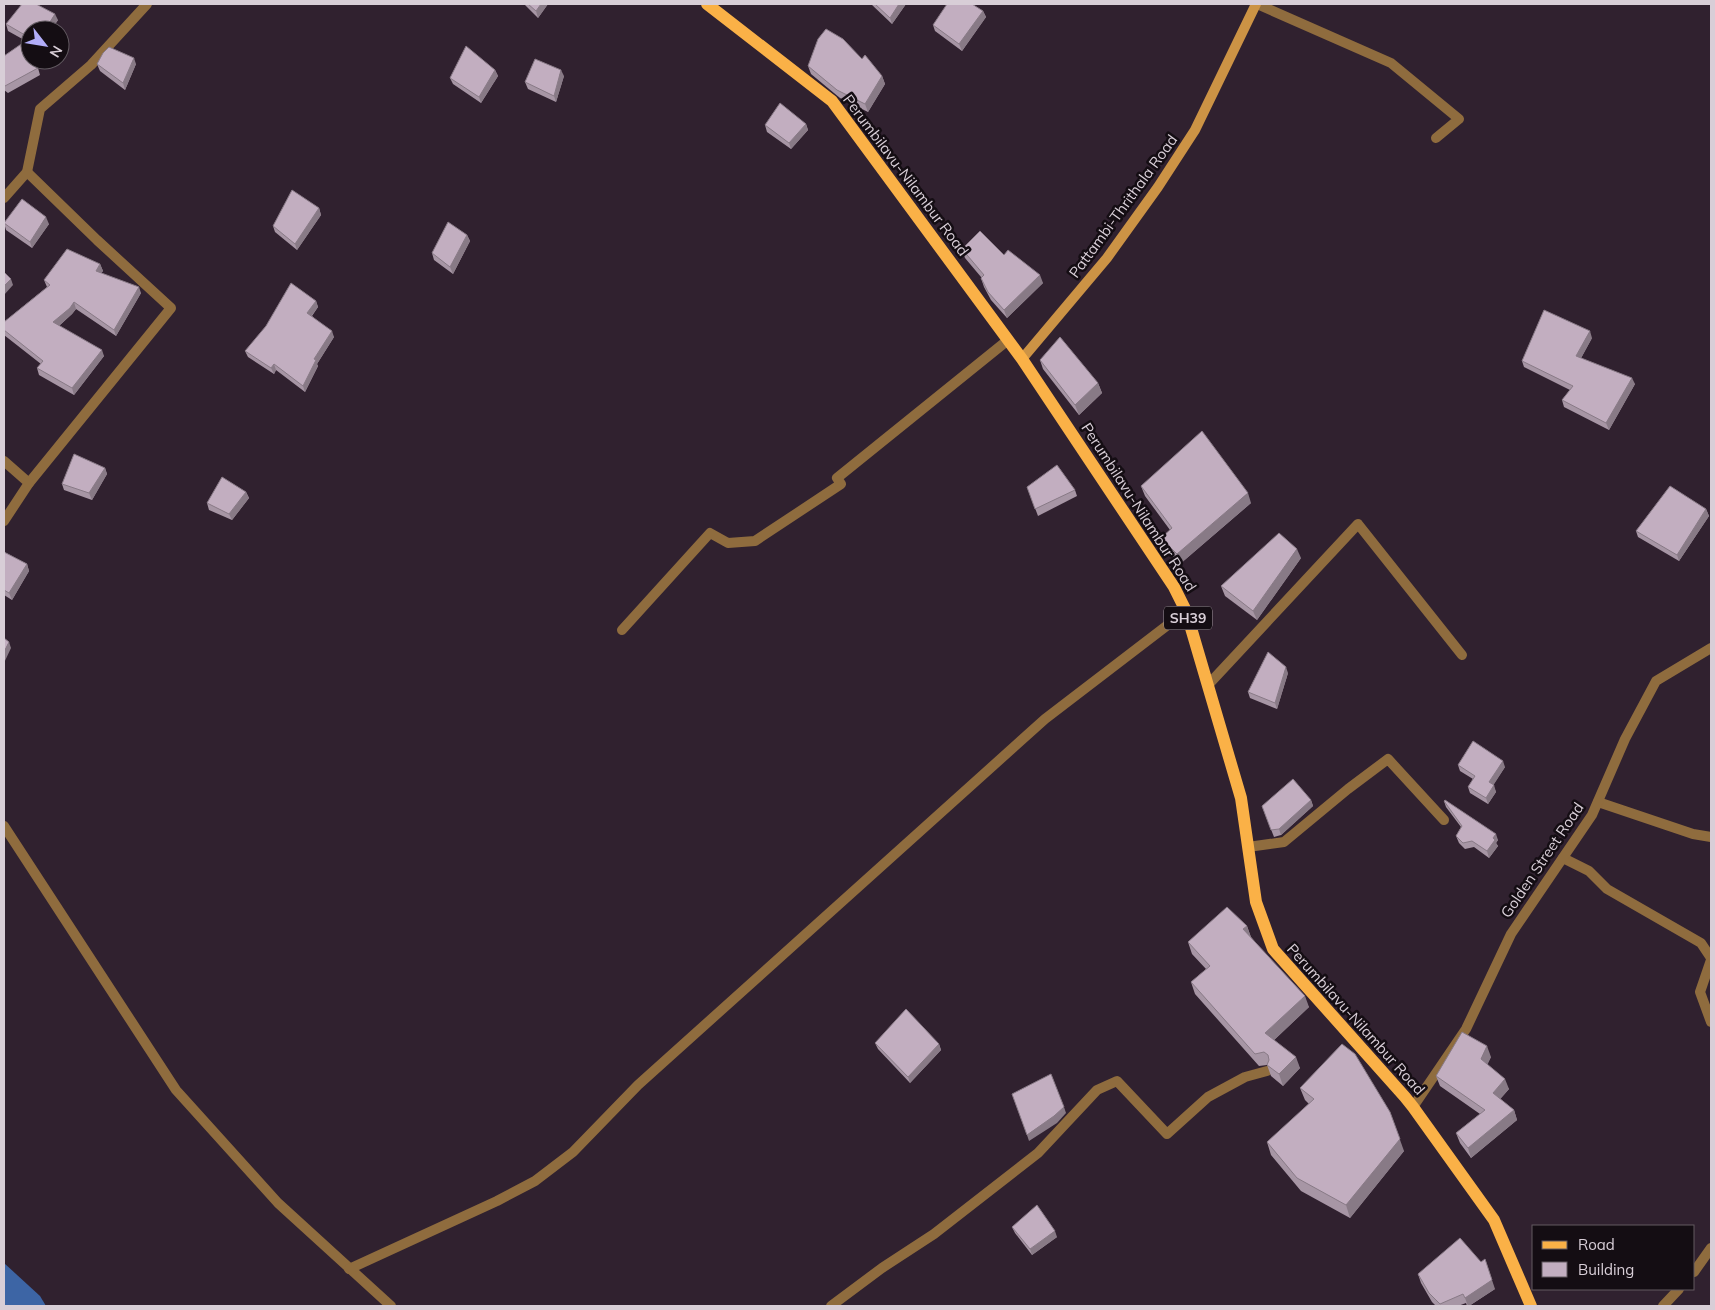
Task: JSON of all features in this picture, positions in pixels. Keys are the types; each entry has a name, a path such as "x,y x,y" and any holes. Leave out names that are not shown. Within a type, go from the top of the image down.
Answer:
{"main road":[{"name":"Perumbilavu-Nilambur Road","path":"707,4 832,101 1022,359 1174,587 1186,611 1241,798 1256,902 1273,949 1406,1097 1494,1220 1532,1306"},
{"name":"Pattambi-Thrithala Road","path":"1022,359 1107,258 1158,188 1195,130 1256,4"}],"street":[{"path":"4,198 27,172 40,109 91,65 147,4"},
{"path":"1256,4 1391,63 1459,119 1436,138"},
{"path":"4,521 29,483 171,308 27,172"},
{"path":"622,630 710,533 728,544 755,541 841,484 837,478 1008,340"},
{"path":"4,462 29,483"},
{"path":"1208,685 1358,524 1462,655"},
{"path":"349,1269 497,1201 535,1181 573,1152 638,1085 1045,720 1186,611"},
{"name":"Golden Street Road","path":"1413,1107 1466,1029 1511,934 1592,815 1625,738 1656,681 1711,648"},
{"path":"1248,847 1284,842 1348,789 1388,759 1444,820"},
{"path":"1598,802 1693,834 1711,837"},
{"path":"4,826 176,1090 278,1202 391,1306"},
{"path":"1563,858 1589,871 1607,889 1701,943 1711,959 1700,992 1711,1022"},
{"path":"831,1306 882,1268 934,1234 1038,1153 1097,1090 1117,1081 1167,1134 1208,1097 1245,1077 1267,1071"},
{"path":"1695,1271 1711,1248"},
{"path":"1663,1306 1678,1290"}],"water":[{"path":"4,1263 40,1296 46,1306 4,1306"}],"building":[{"path":"22,4 36,4 55,14 51,20 20,20 20,32 6,24"},
{"path":"528,4 541,4 536,11"},
{"path":"875,4 899,4 890,18"},
{"path":"947,4 972,4 983,11 959,44 933,25"},
{"path":"826,29 843,39 862,59 865,55 882,76 865,104 837,90 808,66 818,39"},
{"path":"20,45 20,70 34,70 5,86 4,56"},
{"path":"466,46 495,70 479,97 450,78"},
{"path":"109,47 134,58 123,83 97,64"},
{"path":"535,59 561,70 554,96 525,82"},
{"path":"780,103 806,124 789,143 765,125"},
{"path":"292,190 319,208 295,244 273,226"},
{"path":"22,199 46,217 30,242 4,223"},
{"path":"448,222 467,235 450,267 432,253"},
{"path":"980,231 1004,255 1008,250 1040,275 1004,310 988,292 981,278 984,275 962,249"},
{"path":"67,249 100,264 96,271 139,287 114,330 74,302 70,308 53,322 102,350 72,388 37,368 43,361 4,330 4,322 50,285 44,280"},
{"path":"4,272 11,279 4,286"},
{"path":"291,283 316,301 307,313 332,331 314,359 316,360 303,386 274,364 271,368 245,351 266,326"},
{"path":"1544,310 1590,331 1576,356 1632,378 1606,423 1562,400 1573,386 1522,361"},
{"path":"1060,337 1098,383 1075,405 1040,360"},
{"path":"1202,431 1248,493 1177,554 1161,538 1172,528 1141,486"},
{"path":"74,454 105,468 89,493 62,484"},
{"path":"1057,465 1075,490 1035,509 1027,487"},
{"path":"222,477 246,492 229,514 207,503"},
{"path":"1670,486 1706,509 1677,555 1636,531"},
{"path":"1279,533 1297,549 1253,611 1221,586"},
{"path":"4,552 27,564 9,593 4,590"},
{"path":"4,638 9,642 4,652"},
{"path":"1268,652 1286,667 1275,703 1248,692"},
{"path":"1473,741 1503,761 1489,782 1494,785 1486,798 1468,787 1475,776 1458,765"},
{"path":"1293,779 1311,800 1279,829 1271,830 1262,806"},
{"path":"1445,800 1496,834 1493,838 1495,840 1487,851 1472,841 1463,843 1456,836 1462,826"},
{"path":"1227,907 1247,926 1243,929 1305,996 1265,1033 1296,1057 1279,1074 1267,1065 1268,1055 1264,1052 1255,1054 1191,982 1210,966 1188,942"},
{"path":"906,1009 939,1044 908,1077 875,1043"},
{"path":"1462,1032 1487,1046 1481,1059 1505,1079 1493,1093 1514,1110 1468,1148 1456,1133 1485,1110 1436,1076"},
{"path":"1342,1044 1355,1054 1390,1112 1400,1139 1346,1205 1297,1178 1267,1142 1314,1099 1300,1088"},
{"path":"1051,1074 1064,1107 1027,1135 1012,1094"},
{"path":"1037,1205 1055,1231 1030,1249 1012,1227"},
{"path":"1460,1238 1481,1262 1485,1259 1492,1280 1465,1298 1463,1294 1440,1304 1429,1293 1418,1274"}]}
